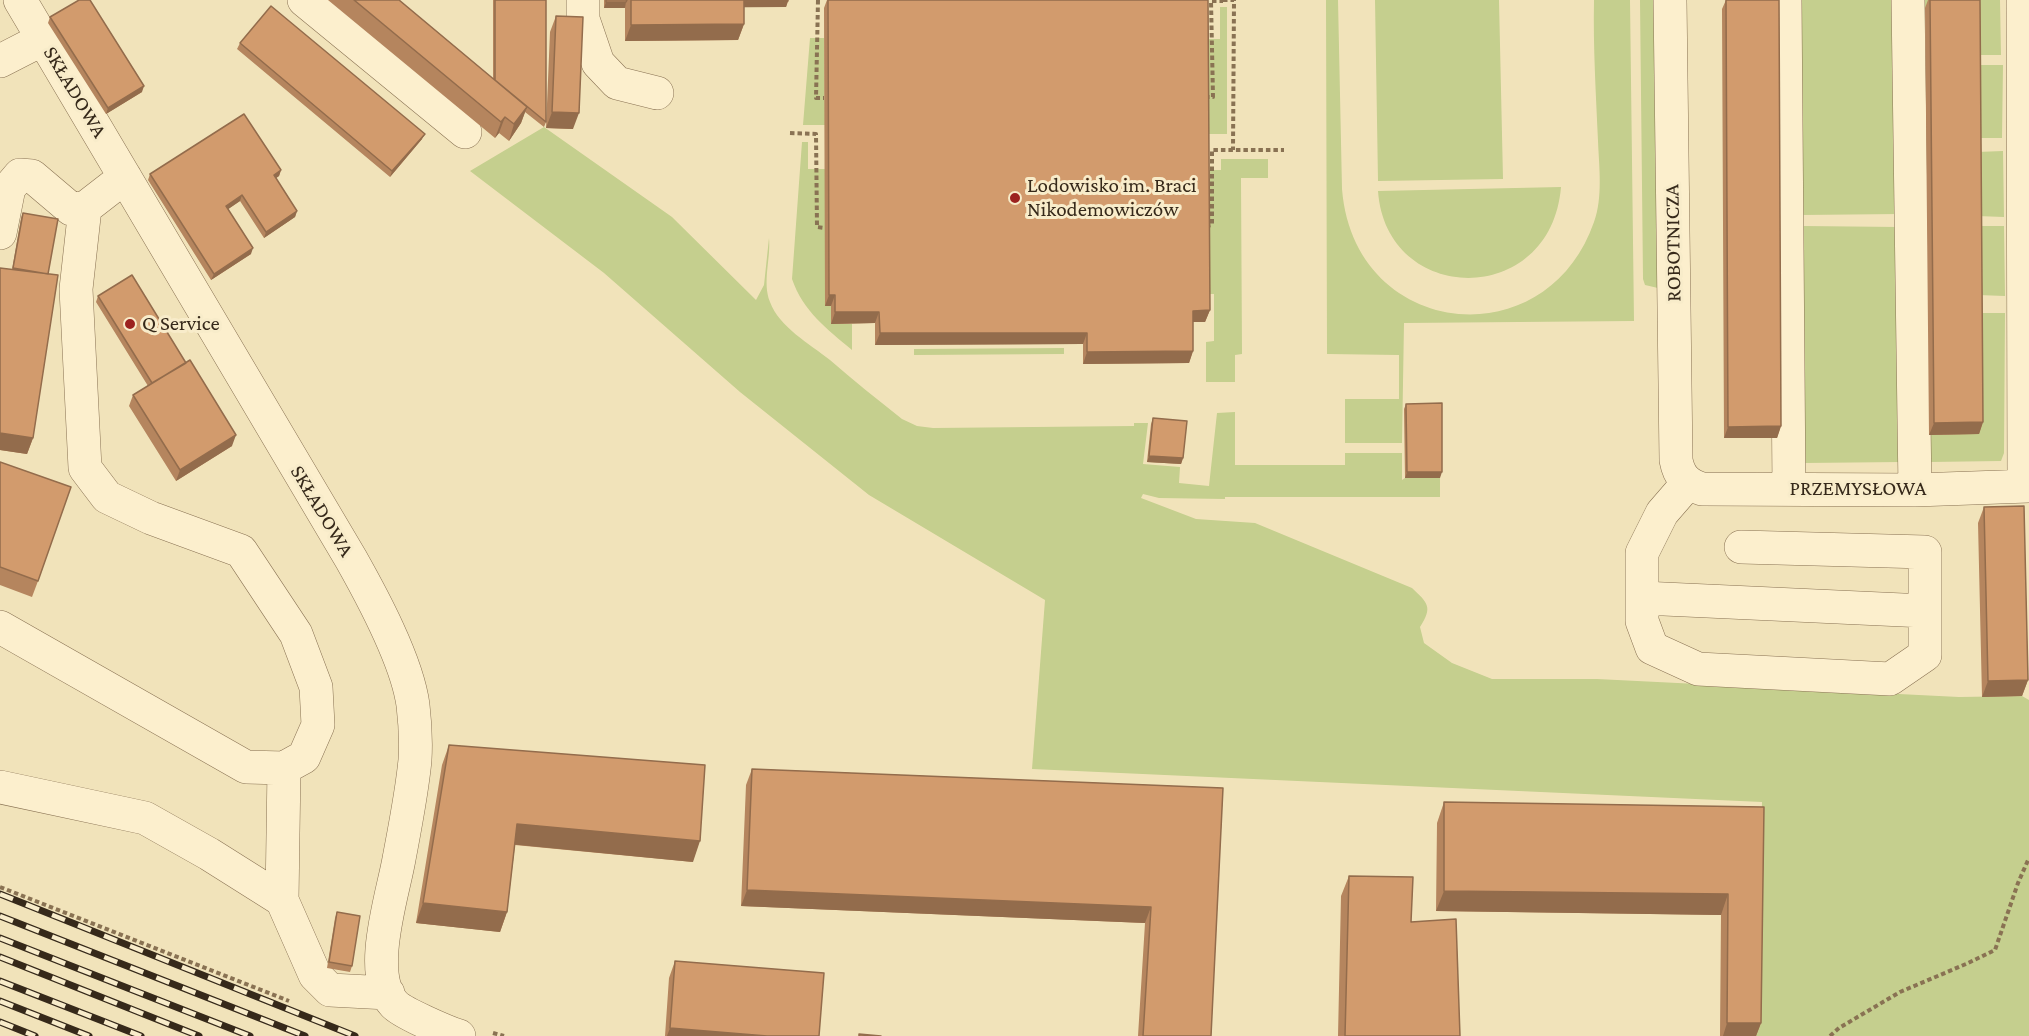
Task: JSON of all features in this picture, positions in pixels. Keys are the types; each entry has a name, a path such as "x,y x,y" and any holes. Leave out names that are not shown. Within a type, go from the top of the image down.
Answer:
{"street":[{"name":"SKŁADOWA","path":"20,0 351,559 386,626 403,669 413,704 415,759 399,860 387,911 382,955 382,980 388,993"},
{"path":"304,0 465,132"},
{"path":"583,0 583,19 598,63 617,83 657,93"},
{"name":"ROBOTNICZA","path":"1670,0 1676,460 1678,470 1688,483"},
{"path":"1785,0 1789,489"},
{"path":"1908,0 1915,490"},
{"path":"2023,0 2027,486"},
{"path":"0,61 43,39"},
{"path":"0,233 9,188 20,175 32,176 71,209 85,208 125,177"},
{"path":"0,627 246,767 284,768 304,756 318,725 316,687 296,634 241,550 151,518 106,496 85,468 76,289 85,208"},
{"path":"1688,483 1662,513 1642,553 1642,621 1652,648 1698,669 1890,679 1925,655 1925,552 1741,547"},
{"name":"PRZEMYSŁOWA","path":"1688,483 1702,489 1915,490 2027,486"},
{"path":"1642,598 1925,611"},
{"path":"284,768 282,900 315,975 330,990 388,993 394,1004 444,1031 459,1036"},
{"path":"0,787 145,818 209,854 282,900"}],"path":[{"path":"818,0 816,98 824,98"},
{"path":"1204,97 1213,97 1211,1 1234,0 1233,150"},
{"path":"790,133 816,134 817,227 825,228"},
{"path":"1205,226 1212,225 1212,150 1284,150"},
{"path":"1830,1036 1839,1028 1900,992 1995,950 2029,858"},
{"path":"0,887 290,1002"}],"green space":[{"path":"1326,0 1338,0 1342,189 1354,239 1380,277 1414,302 1454,314 1496,312 1536,296 1570,266 1594,222 1599,202 1594,0 1630,0 1634,321 1404,323 1402,443 1345,443 1345,399 1399,399 1399,355 1327,354"},
{"path":"1375,0 1499,0 1503,179 1378,181"},
{"path":"1640,0 1654,0 1658,288 1645,285 1643,279"},
{"path":"1798,0 1899,0 1900,214 1801,215"},
{"path":"1925,0 2000,0 2001,55 1976,55 1925,8"},
{"path":"1220,7 1227,7 1227,134 1205,134 1204,39 1220,39"},
{"path":"810,38 824,38 825,125 803,125"},
{"path":"1976,65 2003,65 2002,138 1977,138"},
{"path":"544,127 672,217 756,300 764,285 769,238 768,294 774,311 780,319 902,419 917,426 933,428 1134,426 1134,423 1148,423 1143,464 1180,467 1179,483 1209,486 1217,413 1235,412 1235,465 1345,465 1345,453 1402,453 1402,480 1405,478 1440,478 1440,497 1225,497 1225,499 1159,498 1143,494 1141,498 1196,519 1255,523 1412,588 1427,606 1426,615 1420,627 1424,643 1452,663 1492,679 1597,679 1959,697 2022,696 2029,700 2029,1036 1756,1036 1762,802 1032,769 1045,600 869,495 740,392 604,273 470,171"},
{"path":"802,142 808,142 808,169 825,169 825,305 831,306 831,324 852,324 852,350 809,310 802,301 792,279"},
{"path":"2003,151 2004,217 1977,216 1977,152"},
{"path":"1221,159 1268,159 1268,178 1241,178 1242,354 1235,355 1235,382 1206,382 1206,342 1214,341 1214,294 1205,294 1205,170 1221,170"},
{"path":"1561,187 1551,227 1529,255 1501,272 1469,278 1437,272 1409,256 1388,229 1378,191"},
{"path":"1803,226 1899,227 1902,462 1804,463"},
{"path":"1977,226 2004,226 2005,296 1978,295"},
{"path":"1978,313 2005,313 2004,453 2001,461 1930,462 1929,435 1979,433"},
{"path":"1064,348 1064,354 914,355 914,349"}],"building":[{"path":"79,0 90,0 144,86 108,108 50,17"},
{"path":"354,0 399,0 527,107 514,124 505,117 501,122"},
{"path":"495,0 546,0 546,122 495,80"},
{"path":"606,0 627,0 626,2 606,2"},
{"path":"631,0 744,0 744,24 631,25"},
{"path":"788,0 788,1 744,1"},
{"name":"Lodowisko im. Braci Nikodemowiczów","path":"828,0 1208,0 1210,310 1193,311 1193,351 1087,352 1087,333 880,333 879,312 835,312 835,295 829,295"},
{"path":"1726,0 1779,0 1781,426 1728,427"},
{"path":"1930,0 1980,0 1983,422 1934,423"},
{"path":"271,6 425,134 392,171 240,43"},
{"path":"556,16 583,17 579,113 552,112"},
{"path":"244,114 281,170 274,175 297,211 266,232 242,195 226,206 253,248 214,274 150,174"},
{"path":"23,213 58,219 48,274 13,268"},
{"path":"0,268 58,275 33,438 0,433"},
{"path":"132,275 186,363 152,383 98,296"},
{"path":"190,360 236,435 180,470 133,395"},
{"path":"1442,403 1442,472 1407,472 1406,404"},
{"path":"1153,418 1187,421 1183,458 1149,456"},
{"path":"0,462 71,487 38,581 0,567"},
{"path":"2024,506 2028,680 1988,681 1984,507"},
{"path":"449,745 705,765 700,841 517,824 507,912 423,903"},
{"path":"752,769 1223,788 1211,1036 1143,1036 1151,907 747,890"},
{"path":"1444,802 1764,807 1761,1023 1727,1023 1728,894 1444,891"},
{"path":"1349,876 1413,877 1411,922 1456,919 1460,1036 1345,1036"},
{"path":"337,912 360,916 352,966 329,962"},
{"path":"675,961 824,973 819,1036 767,1036 670,1028"}],"railway":[{"path":"0,894 355,1036"},
{"path":"0,916 305,1036"},
{"path":"0,938 250,1036"},
{"path":"0,957 199,1036"},
{"path":"0,981 141,1036"},
{"path":"0,1001 89,1036"},
{"path":"0,1022 35,1036"}],"place":[{"name":"Lodowisko im. Braci Nikodemowiczów","path":"1015,198"},
{"name":"Q Service","path":"130,324"}]}
